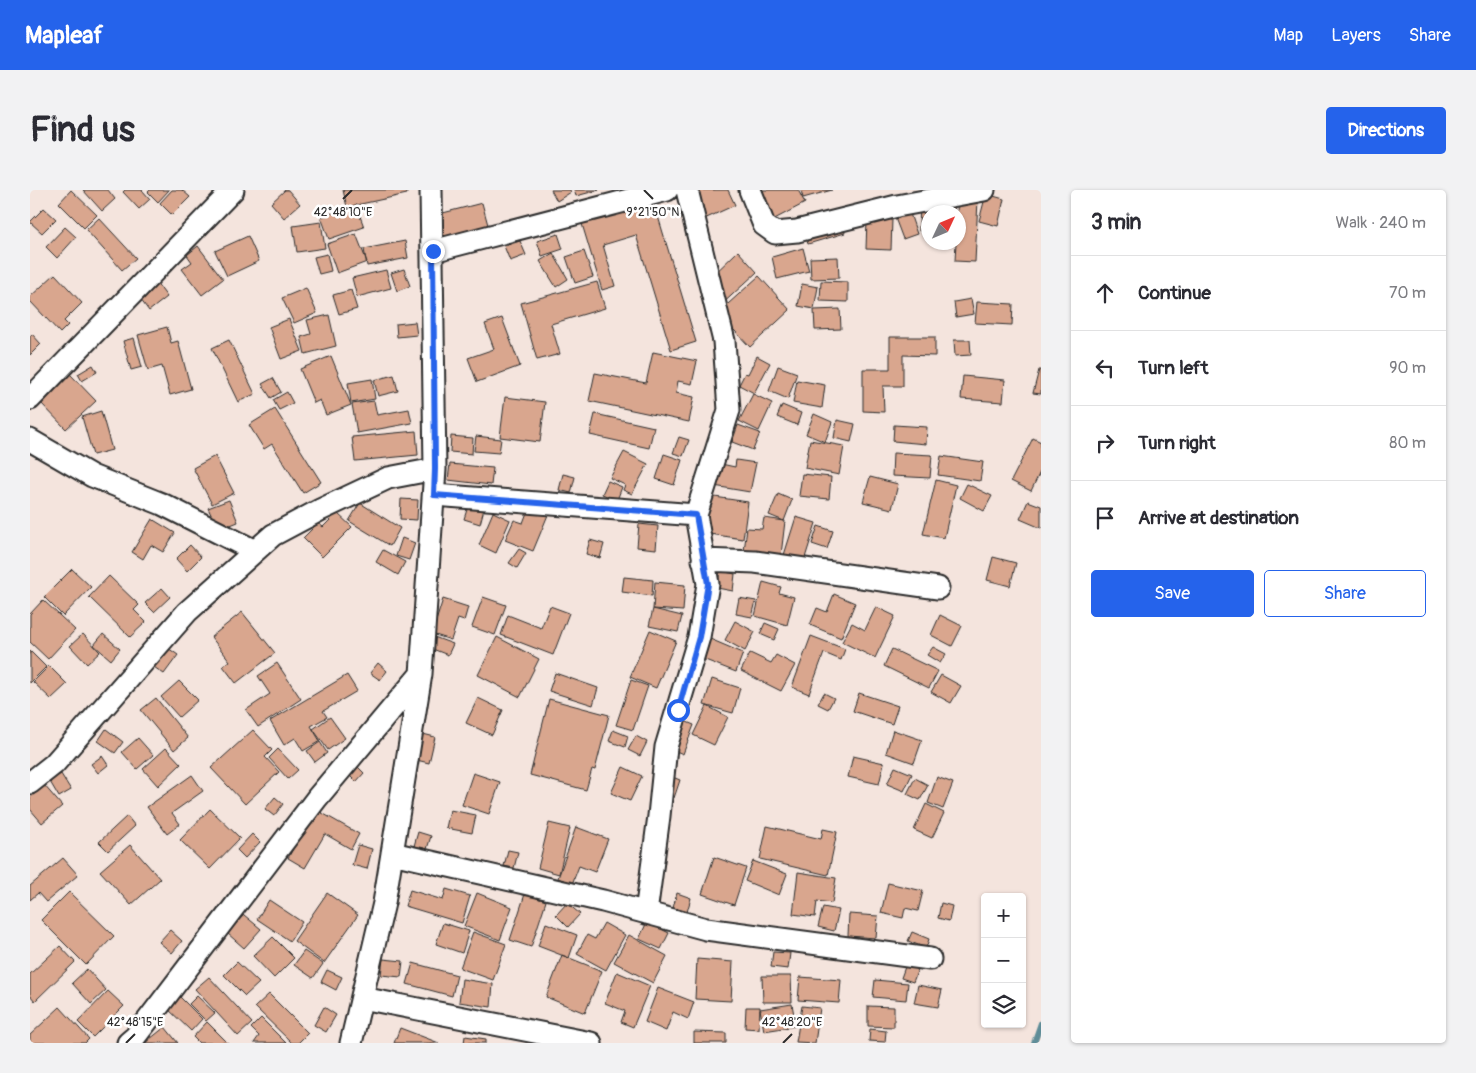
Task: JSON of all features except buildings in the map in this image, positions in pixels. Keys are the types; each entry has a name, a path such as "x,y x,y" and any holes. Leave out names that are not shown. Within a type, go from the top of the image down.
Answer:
{"street":[{"path":"30,399 232,190"},
{"path":"351,1043 384,903 422,674 435,469 432,190"},
{"path":"433,251 667,190"},
{"path":"646,912 666,747 699,637 708,584 696,515 729,410 724,341 687,190"},
{"path":"750,190 764,225 775,234 797,231 897,206 984,190"},
{"path":"30,440 92,476 162,504 255,550"},
{"path":"30,783 54,764 188,612 273,535 320,510 388,478 435,469"},
{"path":"434,495 696,515"},
{"path":"704,560 755,562 938,588"},
{"path":"128,1043 135,1037 177,984 317,798 422,674"},
{"path":"392,853 603,901 706,929 930,959"},
{"path":"362,998 591,1043"}],"waterway":[{"path":"1034,1043 1041,1023"}],"route":[{"path":"433,251 434,495 696,515 708,584 699,637 678,710"}]}
